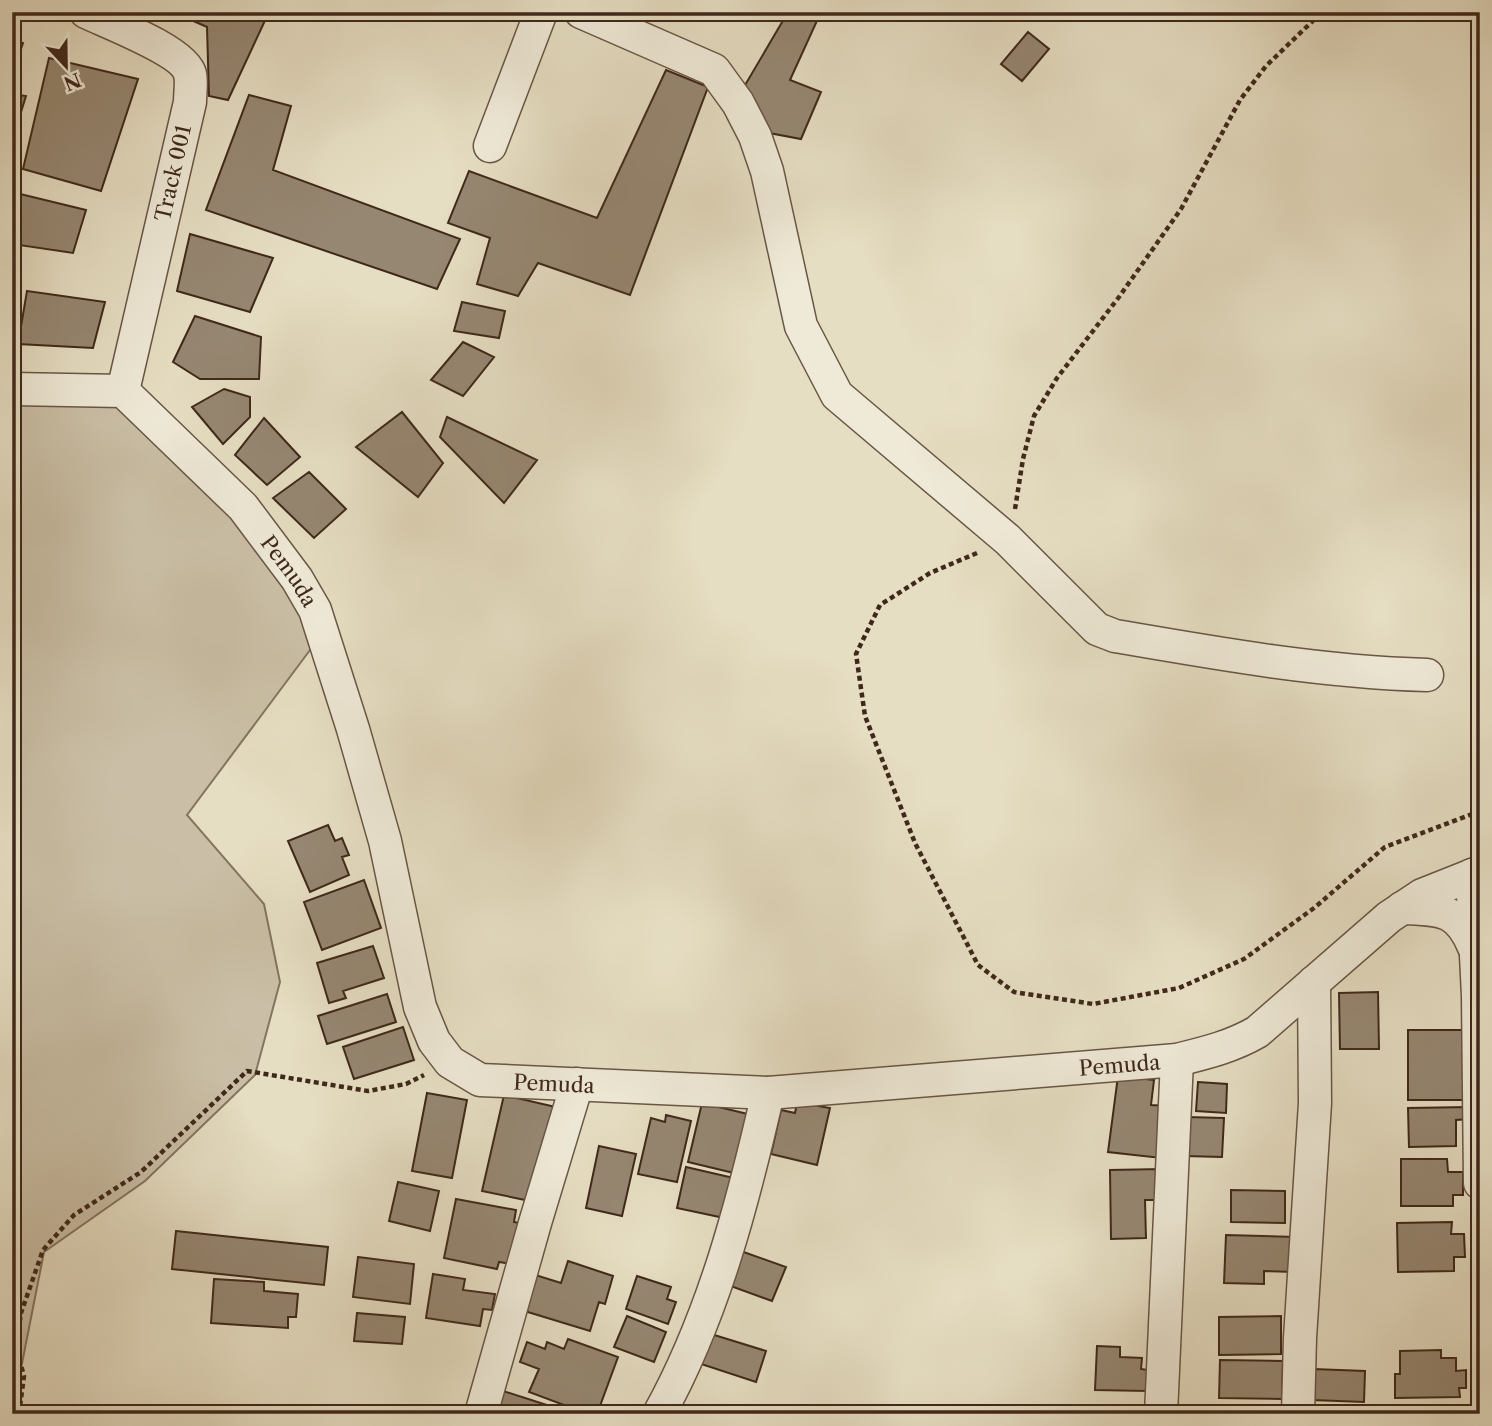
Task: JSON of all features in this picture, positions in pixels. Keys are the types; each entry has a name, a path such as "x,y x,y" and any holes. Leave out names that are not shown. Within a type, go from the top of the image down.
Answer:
{"street":[{"name":"Track 001","path":"86,12 165,49 183,61 190,73 190,102 123,391"},
{"path":"490,146 541,12"},
{"path":"581,12 714,70 725,82 755,136 767,171 801,326 837,395 1008,540 1097,628 1108,634 1248,660 1427,675"},
{"path":"12,388 123,391"},
{"name":"Pemuda","path":"123,391 243,507 290,569 315,610 385,841 420,1007 434,1041 450,1062 480,1080 768,1093 1177,1060 1241,1042 1402,908 1423,895 1476,874"},
{"path":"1476,874 1474,947 1478,996 1480,1183"},
{"path":"1402,908 1432,909 1452,916 1467,930 1474,947"},
{"path":"1298,1414 1300,1338 1315,1103 1314,982"},
{"path":"1161,1414 1177,1060"},
{"path":"481,1414 577,1084"},
{"path":"659,1414 672,1391 711,1298 749,1174 768,1093"}],"path":[{"path":"1322,12 1266,66 1240,100 1181,209 1057,378 1034,416 1008,540 930,573 880,605 856,654 865,716 915,843 978,965 1014,992 1093,1004 1179,989 1244,960 1314,908 1385,847 1480,811"},
{"path":"19,1414 24,1376 16,1348 21,1313 43,1250 74,1215 141,1172 247,1071 368,1091 406,1084 450,1062"}],"shaded area":[{"path":"12,394 123,398 253,527 316,642 187,815 264,904 280,982 255,1075 145,1181 44,1252 12,1414"}],"building":[{"path":"173,12 269,12 228,100 209,96 207,27"},
{"path":"788,12 821,12 790,80 821,92 801,139 764,132 741,92"},
{"path":"1028,32 1049,49 1022,81 1001,64"},
{"path":"12,39 23,43 16,63 12,62"},
{"path":"49,58 138,79 101,191 23,169"},
{"path":"666,70 708,87 630,295 538,263 518,296 477,284 490,238 448,223 469,171 597,218"},
{"path":"12,94 26,96 12,141"},
{"path":"249,95 291,106 273,170 460,239 437,289 206,210"},
{"path":"12,192 86,210 73,253 12,244"},
{"path":"190,234 273,258 250,312 177,291"},
{"path":"27,291 105,302 93,348 18,344"},
{"path":"462,302 505,311 499,338 454,331"},
{"path":"195,316 261,337 259,379 200,379 173,362"},
{"path":"463,342 494,357 463,396 431,380"},
{"path":"224,389 250,397 250,417 223,444 192,407"},
{"path":"402,412 443,463 418,497 356,447"},
{"path":"447,417 537,460 504,503 440,437"},
{"path":"264,418 300,457 267,485 235,455"},
{"path":"309,472 346,509 314,538 273,498"},
{"path":"328,825 335,841 342,838 349,855 342,857 349,875 310,892 288,841"},
{"path":"364,880 381,928 322,950 304,902"},
{"path":"373,946 384,978 343,991 346,998 329,1003 317,963"},
{"path":"1378,992 1379,1049 1340,1049 1339,993"},
{"path":"387,994 396,1022 327,1044 318,1016"},
{"path":"403,1027 414,1060 354,1079 343,1047"},
{"path":"1408,1030 1465,1030 1465,1100 1408,1100"},
{"path":"1118,1076 1154,1080 1151,1105 1168,1106 1161,1158 1108,1152"},
{"path":"1198,1082 1227,1084 1226,1113 1196,1111"},
{"path":"427,1093 467,1100 452,1178 412,1171"},
{"path":"799,1094 820,1098 818,1106 830,1108 817,1165 771,1154 781,1110 795,1113"},
{"path":"504,1095 560,1108 530,1201 482,1191"},
{"path":"702,1103 752,1115 738,1174 688,1162"},
{"path":"1470,1107 1470,1119 1456,1120 1456,1146 1409,1147 1408,1108"},
{"path":"666,1115 691,1121 677,1182 638,1174 651,1118 665,1122"},
{"path":"1187,1117 1224,1118 1222,1157 1185,1156"},
{"path":"599,1146 636,1154 622,1216 586,1208"},
{"path":"1401,1159 1447,1159 1448,1172 1463,1172 1463,1195 1453,1195 1453,1206 1401,1206"},
{"path":"686,1167 738,1179 729,1219 677,1208"},
{"path":"1162,1169 1162,1200 1145,1200 1146,1238 1111,1239 1110,1170"},
{"path":"398,1182 439,1191 430,1231 389,1221"},
{"path":"1231,1190 1285,1191 1285,1223 1231,1222"},
{"path":"456,1199 516,1210 514,1222 519,1223 511,1264 499,1262 497,1269 444,1258"},
{"path":"1452,1222 1451,1234 1464,1234 1465,1257 1454,1257 1454,1271 1398,1272 1397,1223"},
{"path":"176,1231 328,1247 324,1285 172,1269"},
{"path":"1226,1235 1296,1237 1295,1272 1264,1271 1264,1284 1224,1283"},
{"path":"738,1250 786,1267 772,1301 725,1284"},
{"path":"358,1257 414,1264 410,1304 353,1297"},
{"path":"568,1261 613,1276 605,1304 599,1302 590,1331 518,1309 529,1273 561,1283"},
{"path":"433,1274 465,1279 463,1290 495,1294 492,1310 483,1309 480,1326 426,1318"},
{"path":"637,1276 671,1287 667,1299 676,1302 668,1324 626,1309"},
{"path":"214,1279 264,1282 264,1291 298,1294 296,1317 288,1317 288,1328 211,1323"},
{"path":"357,1313 405,1317 402,1344 354,1341"},
{"path":"627,1316 666,1332 654,1362 614,1347"},
{"path":"1281,1316 1281,1354 1219,1355 1219,1317"},
{"path":"711,1334 766,1351 756,1382 695,1362"},
{"path":"568,1339 618,1357 597,1414 588,1414 529,1392 539,1369 520,1362 527,1342 545,1349 547,1342 564,1349"},
{"path":"1097,1346 1120,1347 1120,1357 1142,1358 1141,1369 1148,1370 1147,1391 1095,1390"},
{"path":"1441,1350 1441,1358 1456,1358 1456,1371 1466,1370 1466,1388 1459,1388 1460,1397 1395,1398 1395,1374 1400,1374 1400,1351"},
{"path":"1220,1360 1283,1361 1282,1399 1219,1398"},
{"path":"1313,1369 1365,1371 1364,1402 1312,1400"},
{"path":"500,1390 556,1408 554,1414 492,1414"}]}
